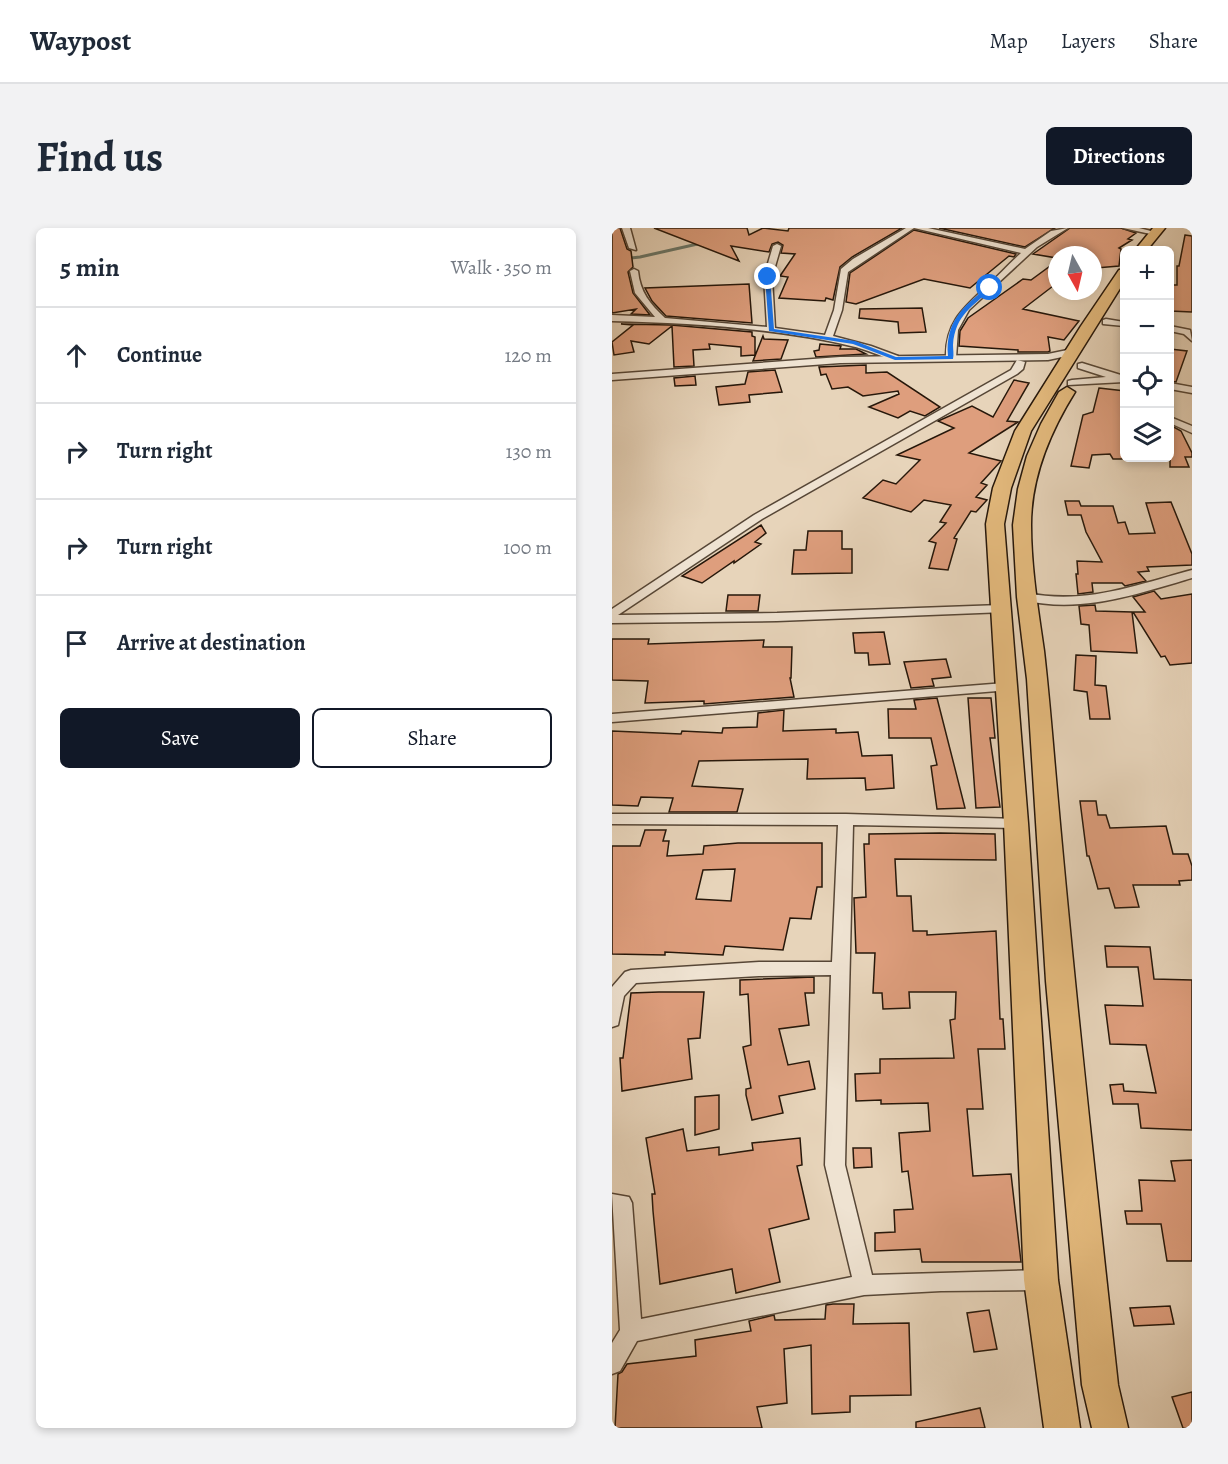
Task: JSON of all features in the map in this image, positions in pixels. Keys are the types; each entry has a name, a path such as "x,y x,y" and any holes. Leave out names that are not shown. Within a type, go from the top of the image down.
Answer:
{"highway":[{"path":"1161,246 1174,228"},
{"path":"1144,246 1157,231"},
{"path":"1110,1428 1100,1385 1067,1059 1037,679 1027,597 1022,525 1025,489 1048,422 1070,371 1120,282"},
{"path":"1062,1428 1041,1280 1016,823 995,524 1002,488 1023,431 1070,371 1115,323 1124,300"},
{"path":"1017,850 1050,851"}],"street":[{"path":"626,228 633,248"},
{"path":"828,338 838,310 844,271 856,261 911,228"},
{"path":"918,228 1027,252"},
{"path":"951,358 950,345 955,325 967,306 1044,238 1064,228"},
{"path":"1127,228 1157,231"},
{"path":"771,330 768,277 777,246"},
{"path":"634,271 634,283 641,298 662,319"},
{"path":"612,318 702,321 828,338 855,343 895,358"},
{"path":"1174,330 1187,332 1192,338"},
{"path":"612,379 895,358 1048,357 1070,371 1120,378"},
{"path":"612,614 758,516 1014,372 1018,369 1020,362"},
{"path":"612,379 858,364 1020,362 1120,378"},
{"path":"1174,387 1192,390"},
{"path":"1174,422 1192,430"},
{"path":"1027,597 1058,602 1104,597 1148,588 1192,574"},
{"path":"612,619 777,617 1001,609"},
{"path":"612,718 1005,687"},
{"path":"612,819 846,819 1016,823"},
{"path":"846,819 835,1165 864,1285"},
{"path":"612,1020 616,994 631,977 759,969 840,968"},
{"path":"612,1203 622,1203 631,1332 612,1363"},
{"path":"631,1332 864,1285 941,1281 1041,1280"}],"building":[{"path":"612,228 620,228 627,249 631,251 633,267 628,272 633,293 650,315 631,314 636,309 612,313"},
{"path":"654,228 747,228 749,235 763,228 788,231 789,228 902,228 852,257 840,267 833,300 826,298 825,301 779,298 788,277 780,276 795,254 781,253 783,245 778,242 772,244 769,252 731,246 739,261"},
{"path":"939,228 1055,228 1025,247"},
{"path":"1070,228 1121,228 1136,233 1128,239 1132,240 1120,246 1119,266 1102,267 1102,246 1048,246 1048,256 1033,254"},
{"path":"914,230 1016,254 1014,257 1009,256 970,288 924,279 856,304 846,302 850,273"},
{"path":"1185,235 1192,236 1192,312 1174,311 1174,285 1177,285 1177,266 1179,266"},
{"path":"1048,268 1048,290 1023,309 1079,321 1064,340 1048,337 1050,351 1048,352 1018,352 1018,350 959,346 960,331 968,318 1023,279 1031,280"},
{"path":"749,284 752,323 666,316 652,301 645,288"},
{"path":"922,308 926,332 899,333 898,322 859,318 860,309"},
{"path":"621,324 671,325 752,332 752,336 755,337 755,355 741,356 741,347 709,344 710,349 693,350 694,366 674,367 672,326 649,344 631,341 634,352 614,355 612,342 633,325"},
{"path":"763,336 764,339 788,340 781,359 753,361"},
{"path":"820,344 841,346 840,349 856,349 866,354 816,357 814,351 819,350"},
{"path":"1174,349 1187,351 1176,382 1174,382"},
{"path":"866,365 866,373 887,372 940,407 925,416 910,411 898,418 869,407 899,394 898,391 863,396 848,387 832,389 826,374 821,375 819,367"},
{"path":"775,370 782,392 749,395 750,402 719,405 716,387 745,384 748,372"},
{"path":"695,376 696,385 675,386 674,378"},
{"path":"1014,380 1029,383 1007,421 1018,422 969,453 1001,461 981,483 987,485 976,497 987,500 976,512 971,511 954,538 957,539 948,570 929,568 936,543 929,541 946,523 940,522 951,505 924,500 911,512 863,498 883,480 896,484 920,460 897,455 954,428 938,421 972,406 993,417"},
{"path":"1099,388 1120,390 1120,459 1113,459 1110,454 1092,455 1089,468 1071,466 1083,415 1093,412"},
{"path":"1174,427 1181,431 1192,457 1185,457 1189,467 1170,467 1170,462 1174,462"},
{"path":"1065,501 1079,501 1081,506 1113,506 1118,523 1125,522 1129,534 1155,533 1146,503 1171,502 1192,554 1192,565 1147,567 1149,571 1138,572 1146,581 1125,586 1122,583 1092,583 1093,592 1078,594 1077,561 1102,562 1086,532 1081,515 1068,515"},
{"path":"761,525 766,533 755,542 761,544 734,563 734,561 702,583 682,576"},
{"path":"808,531 842,531 842,549 852,549 852,573 792,574 794,550 806,550"},
{"path":"1154,591 1161,599 1192,594 1192,663 1170,665 1165,656 1161,657 1133,612 1145,612 1133,597"},
{"path":"728,595 760,595 758,611 726,611"},
{"path":"1095,605 1096,611 1132,612 1137,653 1091,651 1089,625 1081,624 1079,606"},
{"path":"884,632 890,664 869,665 868,653 855,653 853,633"},
{"path":"612,639 649,639 648,644 764,640 763,647 792,647 790,678 794,697 704,704 704,701 645,703 648,681 612,680"},
{"path":"1076,655 1096,656 1095,685 1106,686 1110,719 1090,719 1087,692 1074,690"},
{"path":"946,659 951,677 932,679 934,686 911,688 904,662"},
{"path":"937,698 965,808 937,809 931,766 937,765 931,738 889,738 888,709 916,709 914,700"},
{"path":"968,698 991,698 995,738 990,738 1000,807 976,808"},
{"path":"784,710 783,731 836,729 836,733 858,732 862,756 892,755 894,788 866,790 865,778 807,779 808,759 699,761 692,786 743,789 737,812 669,812 673,798 641,797 638,806 612,805 612,731 722,733 723,728 757,727 758,713"},
{"path":"1080,801 1096,801 1098,815 1106,815 1110,828 1166,826 1173,854 1188,854 1192,866 1192,880 1179,881 1180,885 1133,885 1139,907 1115,908 1109,888 1098,889 1089,856 1087,856"},
{"path":"645,830 666,830 663,841 669,841 667,856 703,854 704,846 738,843 822,843 822,887 817,887 811,919 790,918 783,950 725,946 723,955 665,952 665,955 612,954 612,846 640,846","holes":["735,869 731,901 696,899 703,870"]},
{"path":"869,834 995,834 996,860 895,859 897,896 911,896 913,931 927,931 927,935 996,931 1000,1019 1003,1019 1005,1049 978,1049 983,1109 967,1109 973,1176 1011,1174 1021,1262 922,1262 920,1249 875,1251 875,1233 895,1232 894,1210 913,1209 908,1171 902,1172 899,1133 930,1131 928,1103 881,1104 881,1100 856,1101 855,1074 880,1073 880,1059 954,1058 950,1020 955,1019 956,992 909,992 910,1008 883,1009 882,993 873,993 875,953 856,953 854,898 866,897 864,844 869,844"},
{"path":"1105,946 1150,947 1154,979 1192,980 1192,1130 1141,1128 1138,1104 1113,1104 1110,1085 1123,1084 1124,1091 1156,1093 1146,1045 1110,1044 1105,1005 1143,1006 1138,967 1107,967"},
{"path":"814,977 814,993 805,993 809,1025 779,1029 788,1065 809,1061 815,1089 779,1096 783,1113 752,1120 746,1095 746,1089 751,1088 743,1047 751,1045 748,994 740,995 740,980"},
{"path":"704,992 700,1038 688,1039 692,1079 622,1091 620,1058 623,1058 631,993"},
{"path":"719,1095 719,1129 695,1135 695,1097"},
{"path":"683,1129 687,1151 719,1147 719,1155 753,1150 752,1143 800,1138 802,1165 797,1166 809,1219 769,1229 780,1282 736,1293 732,1269 660,1284 652,1194 655,1194 646,1138"},
{"path":"853,1148 871,1148 872,1167 854,1168"},
{"path":"1192,1160 1192,1261 1167,1261 1161,1224 1127,1224 1125,1211 1142,1211 1139,1180 1175,1181 1171,1161"},
{"path":"854,1304 853,1324 909,1323 911,1395 850,1396 850,1412 812,1414 811,1345 784,1349 787,1403 757,1407 762,1428 615,1428 618,1374 627,1364 696,1356 695,1340 751,1331 749,1321 774,1315 775,1320 825,1319 826,1305"},
{"path":"1170,1306 1174,1324 1134,1326 1130,1308"},
{"path":"989,1310 997,1349 974,1352 967,1313"},
{"path":"1192,1392 1192,1428 1183,1428 1172,1397"},
{"path":"980,1408 985,1428 916,1428 916,1422"}],"waterway":[{"path":"612,260 640,257 702,243"}],"route":[{"path":"768,277 771,330 855,343 895,358 951,358 950,345 955,325 967,306 990,288"}]}
